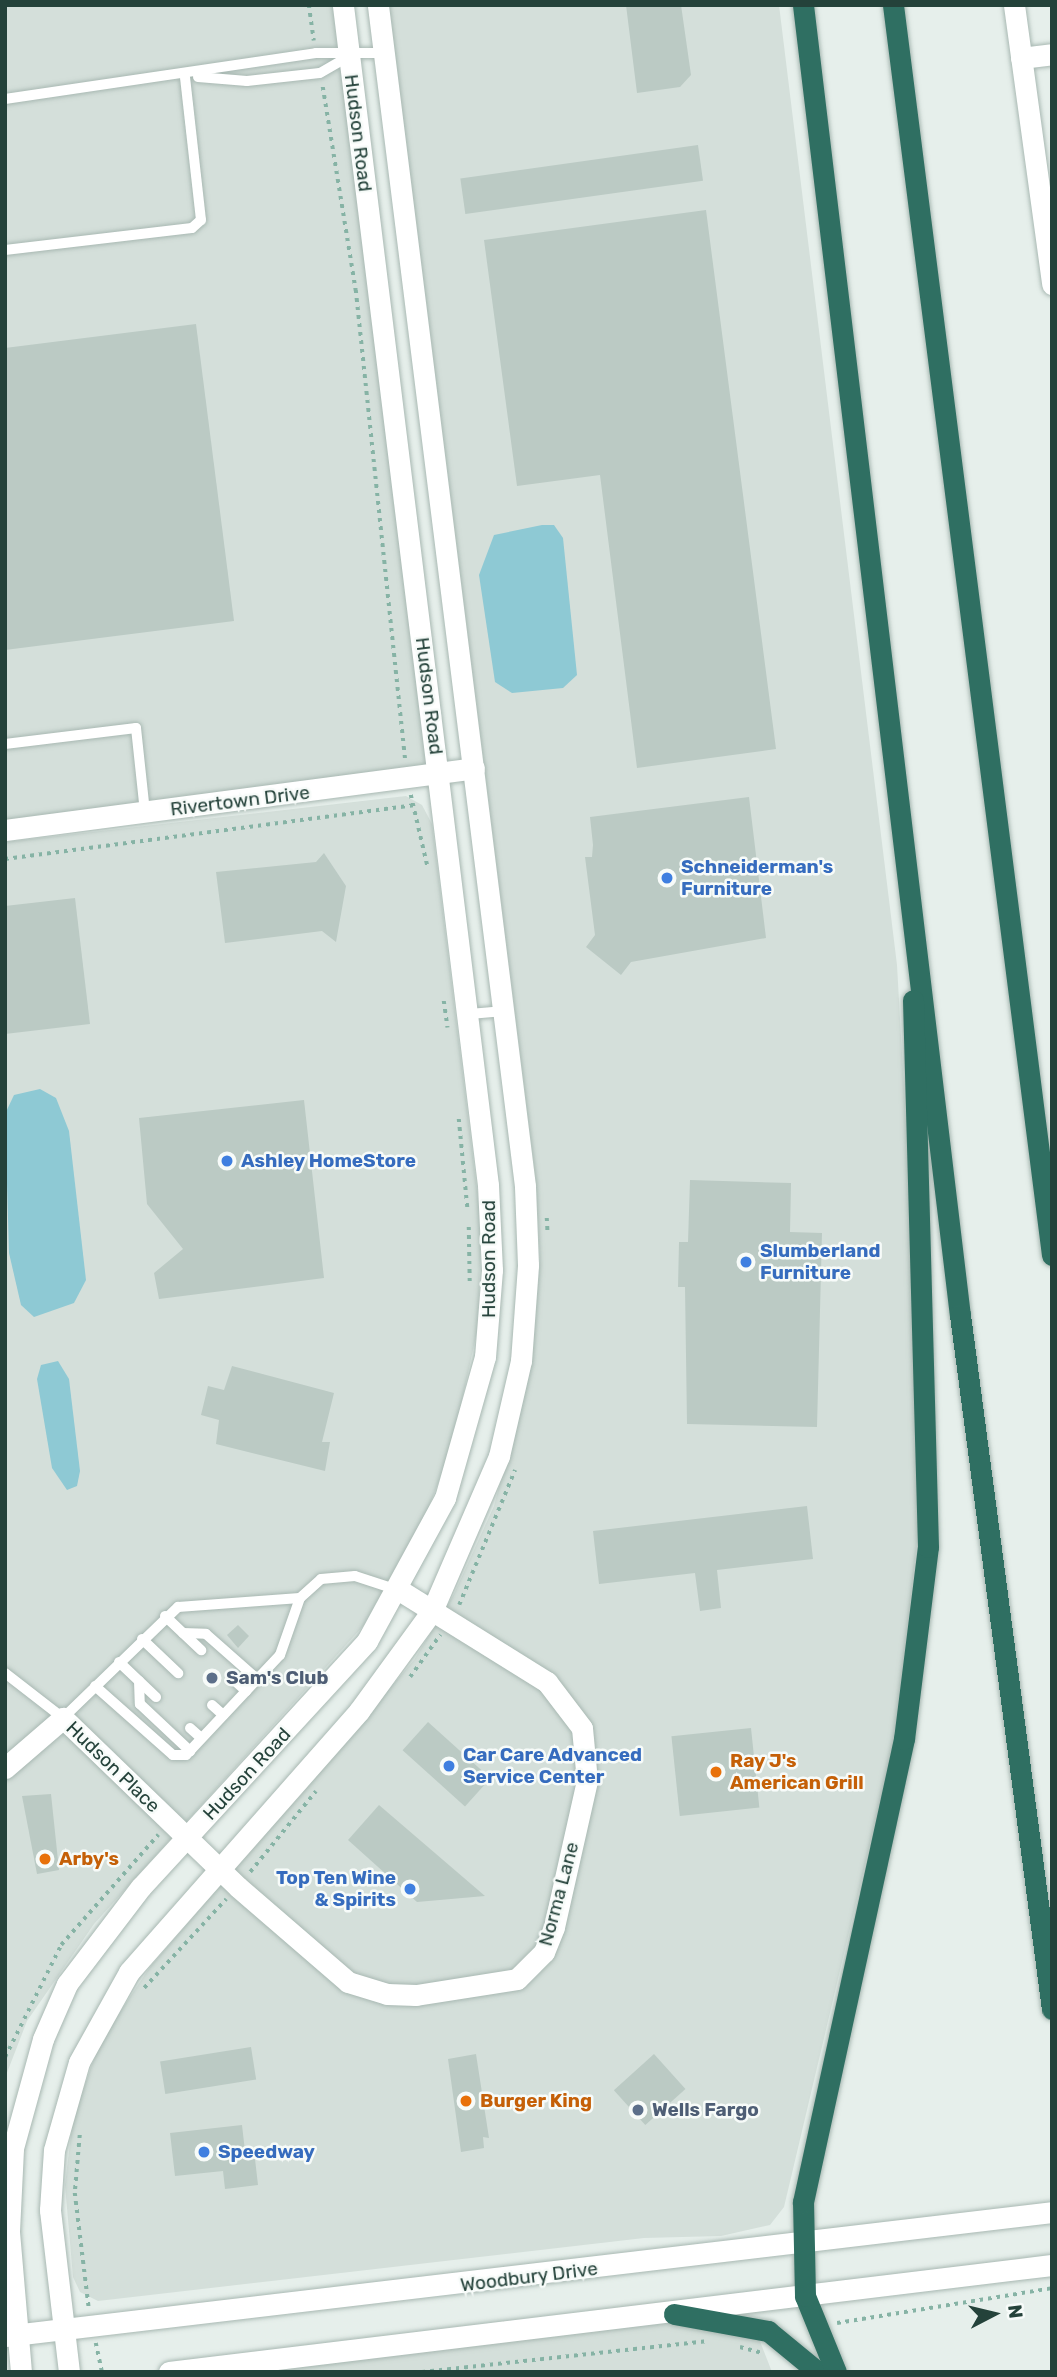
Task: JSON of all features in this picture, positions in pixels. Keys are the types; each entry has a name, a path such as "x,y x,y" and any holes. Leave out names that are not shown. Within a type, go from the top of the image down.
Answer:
{"highway":[{"path":"803,5 1052,2009"},
{"path":"893,5 1052,1255"},
{"path":"836,2372 805,2296 803,2202 904,1739 928,1548 912,1044 915,914"},
{"path":"1021,1002 1052,1129"},
{"path":"674,2314 768,2331 818,2372"}],"street":[{"name":"Hudson Road","path":"21,2372 12,2336 9,2195 13,2148 43,2039 67,1984 97,1940 334,1682 399,1590 465,1447 488,1332 492,1229 469,1014 342,5"},
{"name":"Hudson Road","path":"69,2372 50,2210 54,2150 68,2094 90,2036 129,1972 359,1711 432,1611 499,1456 521,1361 528,1232 505,1011 378,5"},
{"path":"1014,5 1052,284"},
{"path":"1021,58 1052,54"},
{"name":"Rivertown Drive","path":"5,830 439,775 474,768"},
{"name":"Norma Lane","path":"187,1839 328,1968 367,1990 416,1995 503,1984 517,1979 544,1952 587,1782 582,1728 547,1682 399,1590"},
{"name":"Hudson Place","path":"5,1768 63,1718 187,1839"},
{"name":"Woodbury Drive","path":"12,2336 1052,2212"},
{"path":"169,2372 674,2314 1052,2265"}],"lane":[{"path":"5,99 185,76 316,53 348,57 383,53"},
{"path":"185,76 247,81 320,74 348,57"},
{"path":"5,250 192,228 203,211 185,76"},
{"path":"5,744 136,728 145,812"},
{"path":"469,1014 505,1011"},
{"path":"95,1686 173,1755 190,1751 280,1655 300,1598 321,1579 343,1577 384,1581 399,1590"},
{"path":"5,1673 63,1718 165,1616 189,1604 300,1598"},
{"path":"165,1616 201,1650"},
{"path":"183,1633 206,1634 257,1679"},
{"path":"142,1639 178,1673"},
{"path":"119,1662 156,1697"},
{"path":"139,1681 140,1703 190,1751"},
{"path":"235,1681 246,1691"},
{"path":"212,1705 223,1715"},
{"path":"190,1728 201,1738"}],"path":[{"path":"309,5 316,53"},
{"path":"320,74 358,304 403,749"},
{"path":"5,859 413,805 429,872"},
{"path":"443,991 450,1044"},
{"path":"458,1109 470,1296"},
{"path":"5,2057 61,1945 145,1844"},
{"path":"136,1999 210,1917"},
{"path":"82,2121 75,2193 86,2292"},
{"path":"824,2325 1052,2288"},
{"path":"422,2372 680,2341 721,2343"},
{"path":"732,2346 766,2354 776,2348"}],"shaded area":[{"path":"5,5 343,5 439,775 5,830"},
{"path":"389,5 779,5 897,965 913,1248 919,1523 896,1734 784,2207 770,2225 721,2236 644,2238 98,2301 80,2292 73,2277 65,2185 73,2118 100,2042 150,1967 414,1660 454,1594 494,1506 532,1360 540,1260 536,1181"},
{"path":"406,796 422,805 432,824 481,1223 478,1327 451,1450 426,1514 364,1625 94,1924 27,2021 5,2078 5,842"},
{"path":"674,2314 754,2326 772,2372 169,2372"}],"water":[{"path":"554,525 563,538 577,675 563,688 512,693 495,682 479,575 494,535"},
{"path":"40,1089 56,1098 69,1131 86,1280 74,1303 34,1317 21,1305 9,1253 5,1114 14,1095"},
{"path":"58,1361 69,1379 80,1471 77,1486 67,1490 52,1468 37,1379 41,1365"}],"building":[{"path":"626,5 681,5 691,75 680,87 637,93"},
{"path":"698,145 703,181 465,214 460,178"},
{"path":"706,210 776,749 637,768 600,475 517,486 484,240"},
{"path":"196,324 234,621 5,650 5,348"},
{"path":"749,797 766,938 631,962 621,975 586,947 595,935 585,857 592,857 590,817"},
{"path":"324,853 346,886 336,942 322,931 225,943 216,872 316,862"},
{"path":"75,898 90,1024 5,1034 5,906"},
{"name":"Ashley HomeStore","path":"304,1100 324,1278 159,1299 154,1273 183,1249 147,1204 139,1118"},
{"path":"690,1180 791,1183 790,1232 822,1233 817,1427 687,1424 685,1287 678,1287 679,1242 688,1242"},
{"path":"232,1366 334,1393 322,1442 330,1442 325,1471 216,1444 219,1420 201,1415 208,1386 224,1390"},
{"path":"807,1506 813,1559 717,1570 721,1608 700,1611 695,1573 599,1584 593,1531"},
{"path":"238,1625 249,1636 238,1648 227,1635"},
{"path":"428,1722 490,1778 465,1806 403,1750"},
{"name":"Ray J's American Grill","path":"751,1728 759,1808 680,1816 671,1736"},
{"path":"51,1794 59,1870 37,1874 22,1796"},
{"path":"379,1805 485,1896 417,1902 348,1840"},
{"path":"251,2047 256,2080 165,2094 160,2061"},
{"path":"476,2054 489,2138 483,2137 484,2148 461,2152 448,2059"},
{"path":"654,2054 685,2089 645,2125 614,2090"},
{"path":"242,2125 246,2160 255,2159 258,2185 225,2189 223,2171 175,2176 170,2133"}],"place":[{"name":"Schneiderman's Furniture","path":"667,878"},
{"name":"Ashley HomeStore","path":"227,1161"},
{"name":"Slumberland Furniture","path":"746,1262"},
{"name":"Sam's Club","path":"212,1678"},
{"name":"Car Care Advanced Service Center","path":"449,1766"},
{"name":"Ray J's American Grill","path":"716,1772"},
{"name":"Arby's","path":"45,1859"},
{"name":"Top Ten Wine & Spirits","path":"410,1889"},
{"name":"Burger King","path":"466,2101"},
{"name":"Wells Fargo","path":"638,2110"},
{"name":"Speedway","path":"204,2152"}]}
